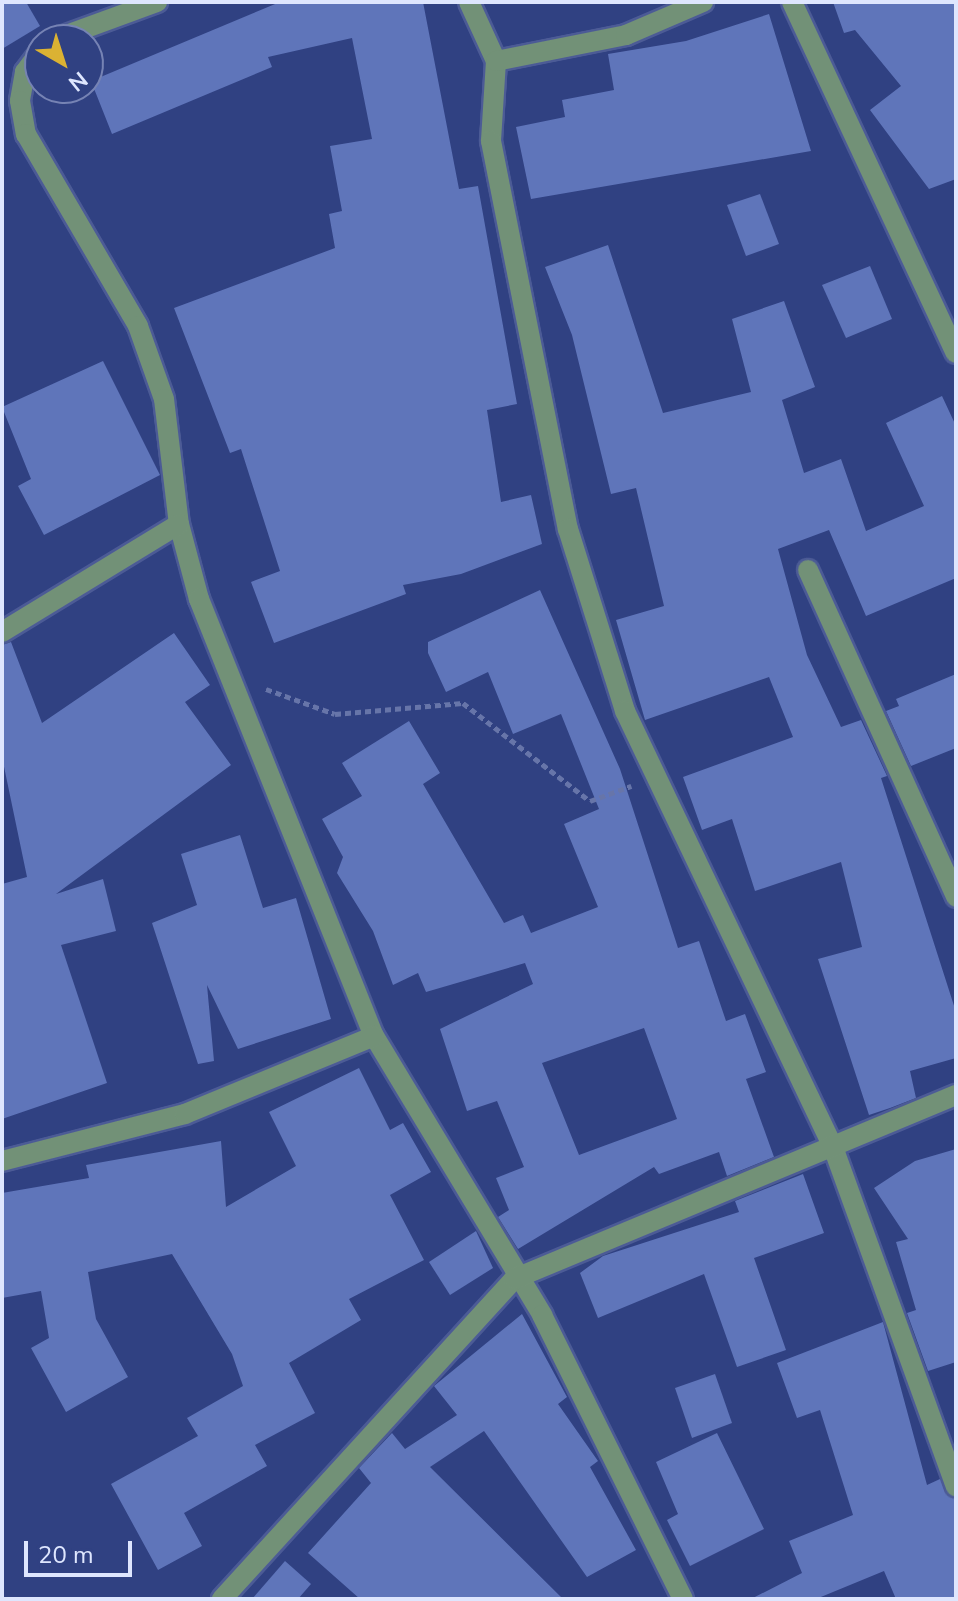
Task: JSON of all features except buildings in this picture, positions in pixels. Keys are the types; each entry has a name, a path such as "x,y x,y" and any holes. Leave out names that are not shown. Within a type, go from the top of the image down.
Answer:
{"street":[{"path":"97,24 157,2"},
{"path":"469,2 496,61 493,152 568,529 625,711 833,1147 956,1486"},
{"path":"496,61 626,35 703,2"},
{"path":"792,2 956,353"},
{"path":"24,78 20,101 26,134 138,326 164,399 179,524 199,599 234,678 374,1036 514,1279 565,1356 683,1599"},
{"path":"2,632 179,524"},
{"path":"808,570 956,897"},
{"path":"2,1161 185,1114 374,1036"},
{"path":"222,1599 514,1279 956,1095"}],"path":[{"path":"234,678 335,714 463,703 590,801 655,778"}]}
